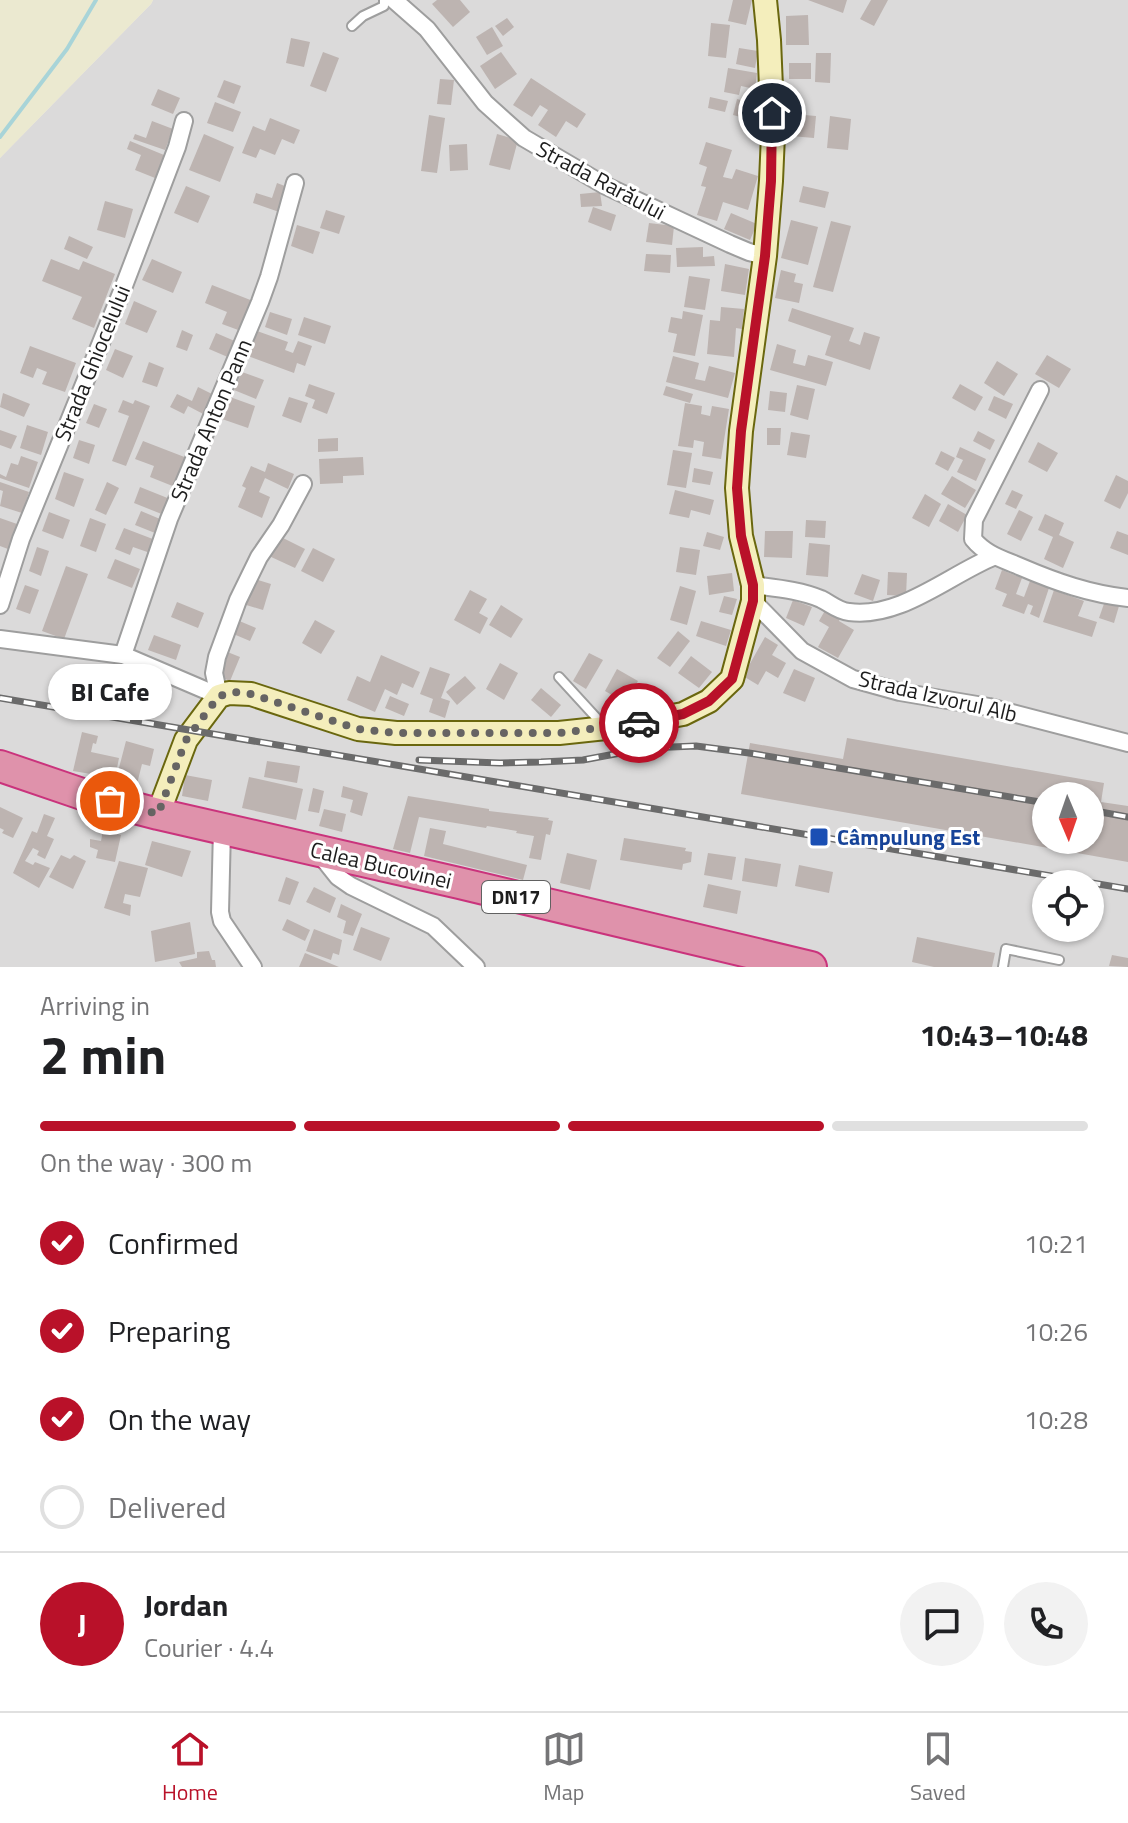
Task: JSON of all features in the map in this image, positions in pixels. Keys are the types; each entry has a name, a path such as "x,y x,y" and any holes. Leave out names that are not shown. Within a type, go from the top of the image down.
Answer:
{"highway":[{"name":"Calea Bucovinei","path":"0,766 85,795 158,814 811,967"}],"street":[{"name":"Strada Rarăului","path":"394,0 427,29 485,103 524,138 614,191 739,248 765,256"},
{"path":"0,639 123,655 219,696 243,693 358,729 396,733 559,733 683,714 709,701 732,679 753,593 741,536 737,488 741,431 765,256 773,135 765,0"},
{"name":"Strada Ghiocelului","path":"0,605 21,539 122,291 184,121"},
{"name":"Strada Anton Pann","path":"123,655 169,519 265,289 295,183"},
{"path":"1040,390 974,520 973,539 993,557 1047,579 1104,595 1128,598"},
{"path":"158,814 186,740 219,696 214,673 217,657 238,600 259,557 303,484"},
{"path":"753,593 790,590 820,599 840,611 866,613 886,609 923,593 993,557"},
{"name":"Strada Izvorul Alb","path":"753,593 802,651 853,679 900,692 989,707 1128,743"},
{"path":"222,829 222,921 253,967"},
{"path":"318,851 338,877 433,926 476,967"}],"lane":[{"path":"352,26 363,16 384,6 384,0"},
{"path":"559,677 606,728"},
{"path":"1003,967 1006,949 1059,960"}],"shaded area":[{"path":"0,0 153,0 0,158"},
{"path":"153,0 1128,0 1128,967 0,967 0,158"}],"building":[{"path":"437,0 460,0 470,12 453,27 432,4"},
{"path":"733,0 752,0 746,25 728,21"},
{"path":"808,0 847,0 843,13"},
{"path":"871,0 888,0 874,26 860,19"},
{"path":"808,15 809,45 786,45 786,16"},
{"path":"507,18 514,27 503,36 495,26"},
{"path":"711,23 730,25 726,58 708,56"},
{"path":"492,27 503,46 487,55 476,37"},
{"path":"291,38 310,42 304,67 286,63"},
{"path":"739,48 758,51 755,68 736,64"},
{"path":"323,52 339,58 326,92 310,86"},
{"path":"501,52 517,74 495,89 480,66"},
{"path":"816,53 831,53 830,83 815,82"},
{"path":"789,63 811,63 811,79 789,79"},
{"path":"728,68 757,73 755,89 741,86 739,95 724,92"},
{"path":"531,78 586,114 577,128 566,121 556,137 538,125 548,110 540,105 532,117 513,105"},
{"path":"440,79 454,80 451,105 437,104"},
{"path":"224,80 241,86 234,104 217,97"},
{"path":"158,89 180,98 173,114 151,105"},
{"path":"710,97 728,101 725,112 708,108"},
{"path":"737,99 756,104 752,120 733,115"},
{"path":"215,102 241,112 233,132 207,123"},
{"path":"793,114 816,116 814,138 791,136"},
{"path":"429,115 445,118 437,173 421,171"},
{"path":"830,116 851,119 848,150 827,148"},
{"path":"270,118 300,130 294,144 282,139 275,155 260,149 256,158 242,153 253,126 265,131"},
{"path":"152,121 173,129 165,150 133,139 135,134 146,138"},
{"path":"204,134 234,147 220,182 189,170"},
{"path":"497,134 518,140 510,170 489,165"},
{"path":"130,141 164,155 155,178 135,170 141,155 127,149"},
{"path":"706,142 732,150 723,177 732,179 736,169 758,176 748,210 723,202 717,221 697,215 706,187 701,186 707,167 699,164"},
{"path":"467,144 468,170 450,171 449,145"},
{"path":"277,183 290,188 282,213 253,203 256,193 272,198"},
{"path":"186,186 210,196 198,223 174,213"},
{"path":"803,186 829,192 825,208 799,202"},
{"path":"600,192 602,206 581,207 580,194"},
{"path":"105,201 133,209 125,238 97,230"},
{"path":"593,207 616,215 611,231 588,222"},
{"path":"326,210 345,216 339,234 320,228"},
{"path":"731,213 757,224 750,240 724,229"},
{"path":"791,220 818,227 808,265 781,258"},
{"path":"831,221 851,226 833,292 813,287"},
{"path":"649,223 674,226 672,245 646,242"},
{"path":"297,225 320,232 313,254 291,246"},
{"path":"69,236 93,247 87,259 64,249"},
{"path":"703,247 703,257 714,256 715,266 677,267 676,248"},
{"path":"646,254 671,255 670,273 644,271"},
{"path":"51,259 79,270 83,261 115,274 94,328 72,319 82,297 42,281"},
{"path":"152,259 182,272 173,293 142,280"},
{"path":"725,264 749,269 745,295 721,291"},
{"path":"781,270 796,274 794,282 803,284 799,303 775,298"},
{"path":"689,276 710,279 705,310 684,307"},
{"path":"212,285 253,301 241,331 222,324 227,312 205,303"},
{"path":"134,301 157,311 147,333 125,324"},
{"path":"721,307 744,309 742,329 736,328 734,357 707,354 710,320 720,321"},
{"path":"792,308 854,328 849,341 860,345 864,332 880,337 870,370 825,355 831,336 788,321"},
{"path":"683,311 703,315 695,356 673,352 677,334 668,332 671,317 682,319"},
{"path":"270,312 292,319 287,335 265,327"},
{"path":"304,317 331,326 325,344 298,335"},
{"path":"182,330 193,335 187,351 176,347"},
{"path":"257,331 288,342 285,350 293,353 298,341 312,346 305,366 297,363 294,373 248,356"},
{"path":"216,333 237,342 230,358 209,349"},
{"path":"777,344 796,350 793,363 805,366 808,355 833,362 826,386 770,370"},
{"path":"30,346 76,363 65,392 42,384 47,372 37,368 33,378 20,373"},
{"path":"115,349 133,356 123,378 106,370"},
{"path":"1047,355 1071,369 1059,388 1035,374"},
{"path":"673,356 699,363 695,379 705,381 709,366 735,373 728,398 666,382"},
{"path":"997,361 1018,374 1004,396 984,383"},
{"path":"149,362 164,368 157,387 142,382"},
{"path":"242,372 264,380 256,399 234,390"},
{"path":"309,384 335,393 327,414 312,408 315,400 305,396"},
{"path":"960,384 983,397 975,411 952,398"},
{"path":"797,385 815,389 808,420 790,415"},
{"path":"666,386 693,394 690,403 663,395"},
{"path":"198,387 216,396 207,416 188,406 184,414 170,407 177,394 192,401"},
{"path":"770,391 787,393 785,412 768,410"},
{"path":"3,393 30,404 24,417 0,407"},
{"path":"994,396 1013,404 1006,419 988,410"},
{"path":"230,397 255,406 248,428 222,419"},
{"path":"289,397 308,403 301,423 282,416"},
{"path":"123,400 133,404 135,400 150,406 126,466 112,461 129,416 118,412"},
{"path":"685,403 702,406 701,414 710,416 712,406 729,409 721,459 702,456 704,442 694,440 693,448 678,446"},
{"path":"94,404 107,409 99,428 86,423"},
{"path":"27,425 48,432 41,455 20,448"},
{"path":"767,428 781,428 780,445 767,445"},
{"path":"0,430 17,436 11,449 0,445"},
{"path":"978,431 995,440 990,450 973,441"},
{"path":"791,432 810,435 806,458 787,455"},
{"path":"338,438 338,451 318,452 318,439"},
{"path":"79,440 95,445 89,464 73,458"},
{"path":"143,441 187,458 175,487 150,477 154,466 135,459"},
{"path":"1038,442 1058,453 1047,472 1028,462"},
{"path":"960,447 986,459 976,481 957,472 963,460 956,457"},
{"path":"673,450 692,453 686,488 667,485"},
{"path":"941,451 955,458 948,471 935,464"},
{"path":"21,456 38,462 29,488 0,478 0,474 6,477 11,463 18,465"},
{"path":"363,457 364,475 343,476 343,483 320,484 319,459"},
{"path":"268,463 294,474 288,489 265,478 259,492 270,497 262,518 238,507 246,488 242,486 251,466 265,472"},
{"path":"694,468 713,472 710,485 692,482"},
{"path":"64,472 84,479 74,507 55,499"},
{"path":"1116,475 1128,481 1128,493 1120,509 1104,501"},
{"path":"952,476 976,490 965,508 941,494"},
{"path":"0,482 29,492 22,513 0,506 3,491 0,490"},
{"path":"107,482 119,488 106,515 95,510"},
{"path":"140,487 170,499 164,515 134,503"},
{"path":"675,490 714,500 710,515 691,510 689,518 669,514"},
{"path":"1012,490 1023,495 1016,509 1005,504"},
{"path":"925,494 941,504 929,527 912,518"},
{"path":"948,504 967,515 958,532 939,521"},
{"path":"1019,510 1033,517 1021,541 1007,534"},
{"path":"141,511 160,519 155,533 135,525"},
{"path":"49,512 70,520 63,539 42,531"},
{"path":"1045,514 1064,523 1059,535 1074,542 1063,568 1044,559 1053,537 1038,530"},
{"path":"0,518 17,524 8,549 0,546"},
{"path":"90,518 106,524 96,552 80,546"},
{"path":"806,520 826,521 825,538 805,537"},
{"path":"124,528 158,541 153,554 133,547 130,555 115,549"},
{"path":"765,531 793,531 792,558 764,557"},
{"path":"1117,531 1128,535 1128,555 1110,548"},
{"path":"707,532 724,537 720,550 703,546"},
{"path":"279,536 305,549 295,568 269,556"},
{"path":"809,543 830,545 828,577 806,575"},
{"path":"37,547 49,551 41,576 29,571"},
{"path":"680,547 700,550 696,575 676,572"},
{"path":"313,548 335,559 323,582 301,571"},
{"path":"115,559 140,569 132,588 107,578"},
{"path":"66,566 88,574 64,639 42,631"},
{"path":"1002,570 1022,578 1016,594 1024,597 1030,581 1049,588 1039,618 1030,614 1033,606 1028,604 1024,614 1002,606 1007,594 995,589"},
{"path":"888,572 907,573 906,596 887,595"},
{"path":"732,573 734,591 709,595 707,576"},
{"path":"862,574 880,580 873,601 854,594"},
{"path":"252,578 271,584 263,610 243,604"},
{"path":"25,585 39,590 30,614 16,609"},
{"path":"680,586 696,591 687,625 670,620"},
{"path":"470,590 487,599 479,613 488,618 480,634 454,620"},
{"path":"1054,590 1084,601 1078,616 1097,622 1092,637 1043,622"},
{"path":"724,596 737,599 732,615 719,612"},
{"path":"793,600 812,607 804,626 786,618"},
{"path":"1105,601 1119,606 1114,623 1099,618"},
{"path":"177,602 204,613 198,628 171,617"},
{"path":"501,605 523,619 511,638 489,625"},
{"path":"827,607 841,616 839,621 854,630 838,658 818,647 829,627 819,621"},
{"path":"237,620 256,628 250,641 231,633"},
{"path":"315,620 335,631 321,654 302,643"},
{"path":"701,621 731,630 726,646 696,636"},
{"path":"678,631 690,641 670,667 657,658"},
{"path":"154,635 181,645 176,660 148,650"},
{"path":"765,637 778,645 772,655 786,663 778,678 766,671 758,685 743,676"},
{"path":"225,651 240,657 230,681 215,675"},
{"path":"589,653 603,660 586,689 573,681"},
{"path":"381,655 420,672 413,688 402,683 397,695 385,689 375,712 347,700 357,676 370,682"},
{"path":"691,656 712,672 699,688 678,673"},
{"path":"500,663 518,673 504,700 486,689"},
{"path":"430,667 450,674 441,698 450,701 445,718 429,712 433,699 420,694"},
{"path":"617,669 638,681 626,703 605,691"},
{"path":"794,669 815,678 805,702 783,693"},
{"path":"465,676 476,688 457,705 446,692"},
{"path":"541,688 561,705 551,717 531,700"},
{"path":"390,696 409,704 404,716 385,708"},
{"path":"82,732 98,736 91,752 119,758 115,778 73,771"},
{"path":"847,738 1098,782 1032,782 1032,845 741,794 750,743 843,759"},
{"path":"126,741 154,749 150,766 142,764 135,792 114,787"},
{"path":"267,761 300,766 297,783 264,777"},
{"path":"185,775 212,780 208,801 182,796"},
{"path":"249,777 303,789 296,820 242,808"},
{"path":"343,786 368,793 362,816 350,812 353,800 341,797"},
{"path":"313,788 324,791 319,813 308,811"},
{"path":"408,796 549,818 553,821 550,835 546,834 541,860 529,858 534,836 419,817 410,853 393,849"},
{"path":"1104,802 1128,806 1128,862 1082,854 1104,854"},
{"path":"0,807 23,818 13,838 2,833"},
{"path":"324,809 346,814 342,832 319,826"},
{"path":"44,814 55,818 47,836 54,839 45,859 37,855 39,851 33,848 25,861 50,868 39,888 13,873 32,831 37,833"},
{"path":"430,828 446,831 443,844 527,865 523,880 424,856"},
{"path":"103,830 121,835 115,862 96,858 98,850 90,847 90,839 101,841"},
{"path":"624,838 686,848 685,851 692,852 691,862 683,864 682,870 620,860"},
{"path":"152,841 191,851 182,877 145,865"},
{"path":"567,853 597,860 590,890 560,883"},
{"path":"708,853 736,857 732,880 704,875"},
{"path":"61,855 70,859 74,855 86,861 73,889 49,877"},
{"path":"745,858 781,864 777,887 742,881"},
{"path":"119,861 148,868 140,897 125,894 123,903 131,905 130,916 104,908"},
{"path":"799,865 833,872 829,893 795,886"},
{"path":"286,877 299,882 290,905 278,901"},
{"path":"708,884 741,891 737,914 703,907"},
{"path":"314,887 336,898 330,913 306,902"},
{"path":"341,904 362,914 353,936 343,933 346,921 337,917"},
{"path":"287,919 310,930 305,941 282,930"},
{"path":"190,922 195,954 155,962 151,931"},
{"path":"361,927 390,938 381,961 353,950"},
{"path":"314,929 342,940 339,955 333,953 331,960 306,951"},
{"path":"917,937 995,953 992,967 934,967 912,962"},
{"path":"209,951 216,967 182,967 179,962 197,958 197,952"},
{"path":"305,953 339,967 299,967"},
{"path":"1112,955 1128,958 1128,967 1109,966"}],"waterway":[{"path":"0,137 67,49 96,0"}],"railway":[{"path":"0,698 1128,889"},
{"path":"419,760 500,763 583,760 647,748 696,746 1032,801"},
{"path":"1104,813 1128,817"}],"way so far":[{"path":"110,801 158,814 186,740 219,696 235,692 251,694 358,729 396,733 559,733 639,723"}],"place":[{"name":"BI Cafe","path":"110,801"},
{"name":"Câmpulung Est","path":"819,837"}],"route":[{"path":"639,723 683,714 709,701 732,679 753,601 751,572 741,536 737,488 741,431 765,256 772,113"}]}
